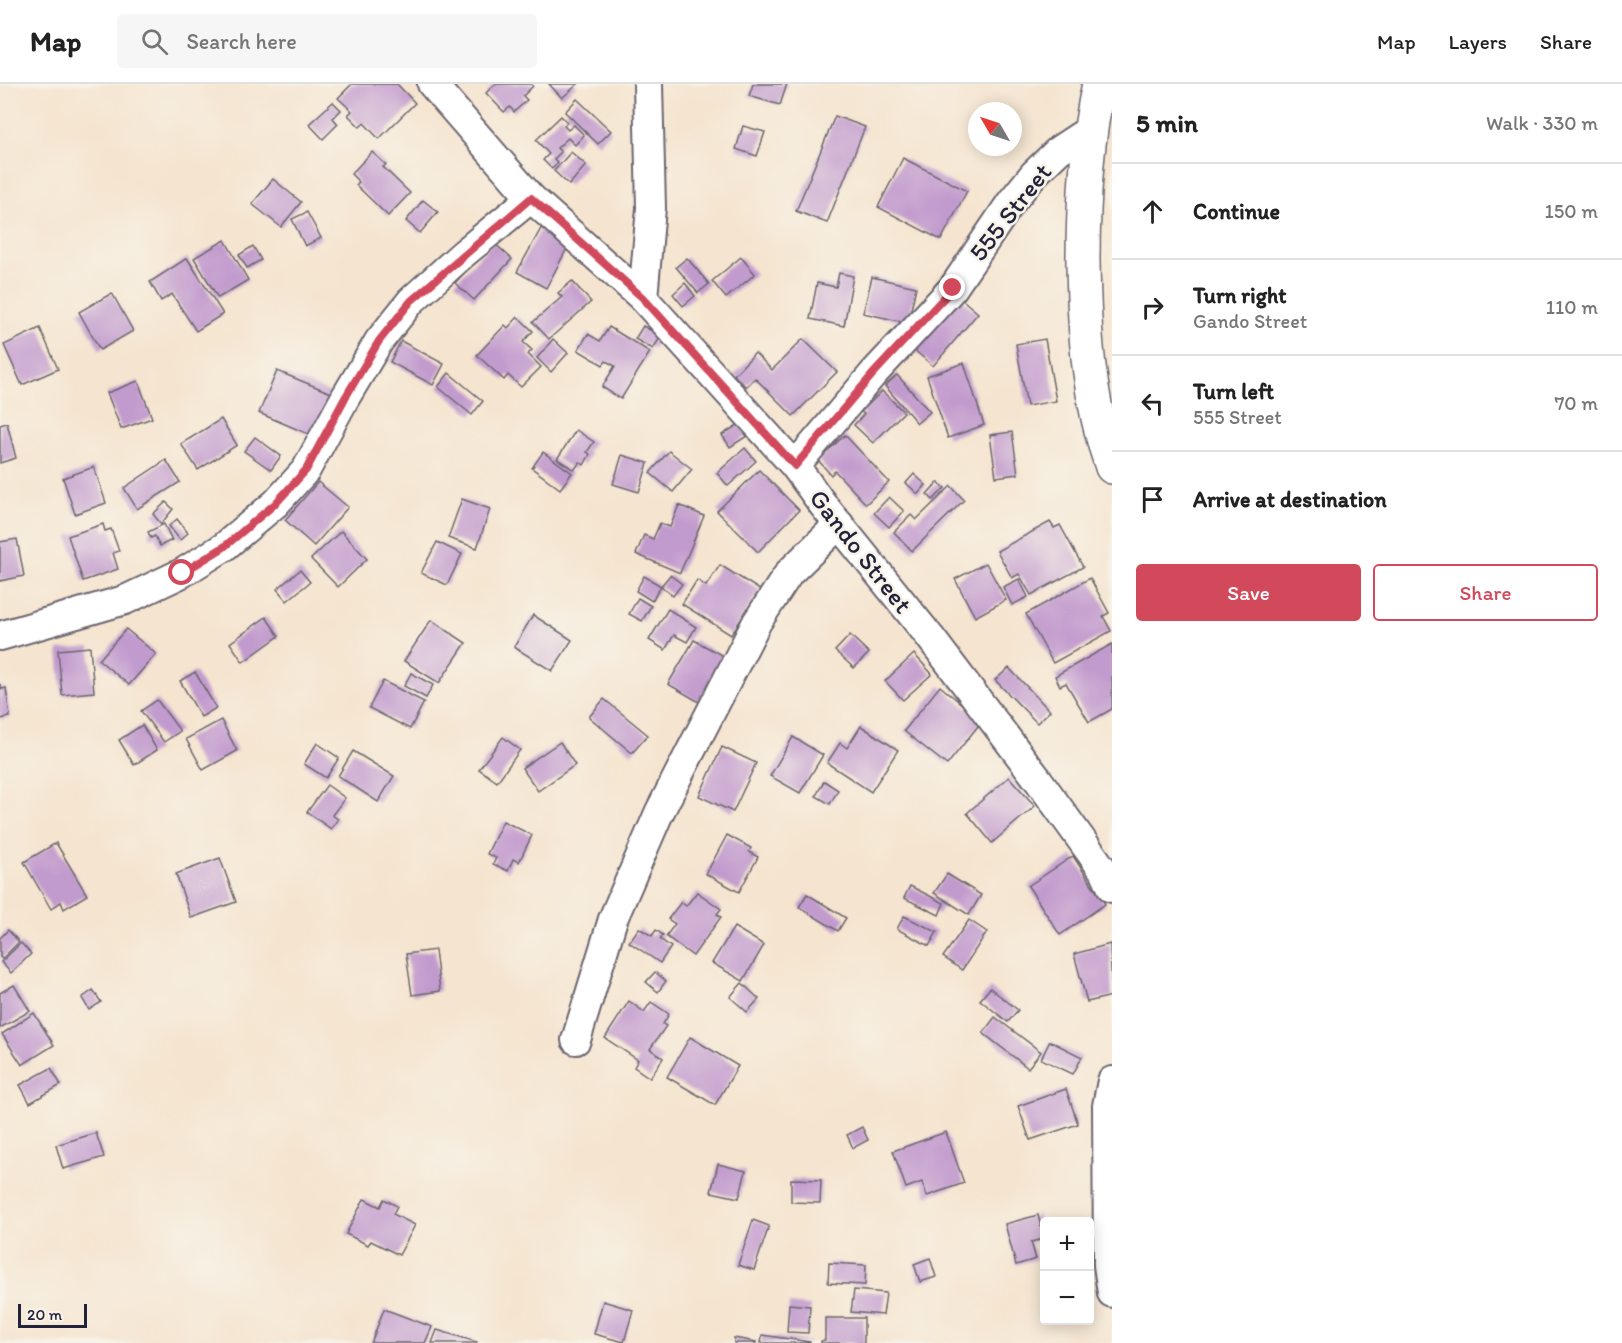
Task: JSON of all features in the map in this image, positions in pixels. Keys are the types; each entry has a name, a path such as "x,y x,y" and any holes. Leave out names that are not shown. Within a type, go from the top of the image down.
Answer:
{"main road":[{"path":"1099,84 1091,129 1084,202 1084,308 1091,390 1112,467"}],"street":[{"name":"Gando Street","path":"432,84 531,198 643,298 795,466 930,637 1039,781 1106,874 1112,888"},
{"path":"643,298 651,208 648,84"},
{"name":"555 Street","path":"795,466 873,374 953,288 1012,201 1034,174 1059,150 1091,129"},
{"path":"0,636 125,600 182,573 224,547 276,503 306,470 379,341 411,301 531,198"},
{"path":"576,1040 613,919 659,813 758,622 789,573 839,524"},
{"path":"1109,1094 1108,1265 1112,1293"}],"building":[{"path":"352,84 397,84 415,103 379,139 364,123 360,127 348,115 352,111 338,98"},
{"path":"495,84 531,84 533,86 523,96 527,100 514,112 510,107 504,112 486,93"},
{"path":"549,84 578,84 562,98"},
{"path":"753,84 787,84 780,105 749,96"},
{"path":"577,99 611,131 598,144 565,112"},
{"path":"333,102 341,110 333,118 338,124 323,139 309,124"},
{"path":"561,116 567,122 564,126 568,130 574,125 584,135 575,145 568,138 557,148 561,152 554,159 558,163 552,169 543,160 549,154 536,140"},
{"path":"835,116 865,127 827,223 796,211"},
{"path":"743,126 765,132 757,156 736,149"},
{"path":"372,152 386,165 383,167 410,193 388,216 356,185 359,182 351,174"},
{"path":"571,152 586,165 569,185 554,171"},
{"path":"903,158 967,191 941,240 878,207"},
{"path":"273,179 301,202 281,227 252,204"},
{"path":"423,200 438,212 420,233 406,221"},
{"path":"307,212 321,238 305,246 292,219"},
{"path":"543,225 571,241 546,288 517,272"},
{"path":"225,240 248,280 218,298 194,258"},
{"path":"493,242 512,259 474,300 455,283"},
{"path":"253,246 261,260 247,268 239,255"},
{"path":"741,257 755,274 726,298 712,281"},
{"path":"187,258 223,314 196,331 172,294 161,301 150,282"},
{"path":"687,258 709,284 698,293 676,267"},
{"path":"839,273 853,276 844,326 810,319 817,283 836,287"},
{"path":"872,277 916,287 908,323 863,313"},
{"path":"572,281 591,302 549,339 533,322 562,297 558,293"},
{"path":"685,283 695,296 683,306 673,294"},
{"path":"112,293 133,331 100,350 79,312"},
{"path":"958,296 978,313 933,366 913,349"},
{"path":"518,317 533,331 523,342 532,350 528,354 541,367 521,387 508,375 504,380 477,355 505,325 508,328"},
{"path":"643,326 661,336 653,349 635,339"},
{"path":"609,327 650,352 621,399 602,387 615,366 606,361 603,365 578,350 588,334 600,341"},
{"path":"40,328 58,369 22,385 4,345"},
{"path":"553,339 568,353 551,372 537,358"},
{"path":"803,339 837,372 793,416 755,378 746,387 734,375 755,353 772,370"},
{"path":"1045,339 1056,401 1027,406 1016,344"},
{"path":"401,341 444,364 433,385 390,362"},
{"path":"964,363 984,425 948,438 927,376"},
{"path":"277,371 331,393 313,436 259,413"},
{"path":"449,373 483,401 472,415 438,387"},
{"path":"897,375 930,412 917,423 885,386"},
{"path":"138,381 152,418 121,429 107,393"},
{"path":"882,391 904,412 873,443 854,425 864,414 861,412"},
{"path":"221,419 237,445 198,470 181,444"},
{"path":"7,423 16,458 0,463 0,425"},
{"path":"739,424 747,436 730,447 722,435"},
{"path":"576,430 594,442 587,452 590,454 584,465 580,462 574,470 557,459"},
{"path":"1012,432 1018,474 996,477 990,435"},
{"path":"845,435 889,482 866,504 835,471 831,475 818,460"},
{"path":"255,437 281,456 271,470 244,451"},
{"path":"745,448 756,461 728,486 717,473"},
{"path":"669,451 692,469 673,492 650,473"},
{"path":"543,452 572,473 560,489 532,468"},
{"path":"622,455 648,463 639,492 613,484"},
{"path":"166,460 180,482 137,509 124,488"},
{"path":"94,467 106,503 75,514 63,478"},
{"path":"759,470 799,510 758,552 717,511"},
{"path":"914,474 926,485 918,494 906,483"},
{"path":"318,482 348,507 314,546 285,520"},
{"path":"938,482 945,488 933,500 927,494"},
{"path":"951,486 964,500 912,551 894,532 911,515 916,520"},
{"path":"889,497 904,511 889,527 874,513"},
{"path":"462,499 490,509 477,548 448,538"},
{"path":"166,502 173,509 161,524 153,514"},
{"path":"679,505 704,516 680,573 636,554 644,535 653,539 660,523 670,527"},
{"path":"177,519 188,533 180,540 169,526"},
{"path":"1050,522 1054,528 1060,525 1083,567 1031,595 1019,574 1012,578 997,551"},
{"path":"103,524 105,531 111,529 119,551 113,553 118,569 83,581 68,536"},
{"path":"164,524 172,540 160,546 155,536 151,538 148,532"},
{"path":"341,531 367,559 338,587 311,559"},
{"path":"17,539 24,576 0,581 0,542"},
{"path":"437,542 462,554 447,585 421,573"},
{"path":"986,563 1006,600 975,617 955,579"},
{"path":"720,565 760,590 731,635 682,604 697,580 706,586"},
{"path":"300,570 310,582 287,601 277,589"},
{"path":"670,575 682,584 673,596 661,586"},
{"path":"644,576 661,586 652,601 636,591"},
{"path":"1090,578 1109,613 1103,616 1111,631 1053,663 1026,614"},
{"path":"1019,579 1028,597 1012,605 1003,587"},
{"path":"638,598 651,606 642,621 629,614"},
{"path":"668,609 696,627 687,642 674,635 665,650 649,640"},
{"path":"533,615 572,640 552,671 514,647"},
{"path":"266,617 279,636 243,662 230,643"},
{"path":"431,620 466,643 439,683 404,661"},
{"path":"126,629 156,654 129,685 99,660"},
{"path":"850,635 869,653 854,668 835,651"},
{"path":"694,640 727,658 701,703 668,684"},
{"path":"1112,644 1112,709 1089,722 1066,683 1060,686 1055,676"},
{"path":"90,647 94,692 62,695 58,650"},
{"path":"914,654 932,674 903,700 885,681"},
{"path":"1009,668 1050,711 1037,723 995,680"},
{"path":"195,672 216,708 201,717 180,681"},
{"path":"411,673 433,685 426,698 404,686"},
{"path":"383,681 424,702 410,729 369,708"},
{"path":"0,684 2,689 6,688 10,717 0,719"},
{"path":"940,686 982,721 947,765 904,731"},
{"path":"604,699 648,735 632,753 589,717"},
{"path":"157,700 180,731 164,742 141,711"},
{"path":"221,720 237,751 203,770 186,739"},
{"path":"142,725 157,750 134,765 119,740"},
{"path":"861,726 898,750 871,792 827,763 840,743 847,748"},
{"path":"503,737 520,750 497,782 479,769"},
{"path":"793,737 823,755 800,793 770,776"},
{"path":"560,742 575,765 538,791 522,768"},
{"path":"317,743 339,758 326,778 304,764"},
{"path":"722,747 756,763 733,812 699,796"},
{"path":"353,751 394,776 378,802 338,776"},
{"path":"1009,777 1035,806 992,843 967,813"},
{"path":"824,781 838,790 830,804 816,796"},
{"path":"327,785 345,798 332,815 338,819 331,829 307,812"},
{"path":"503,821 532,835 519,862 513,859 508,871 493,864 496,858 487,854"},
{"path":"727,835 751,848 749,852 758,857 739,892 706,874"},
{"path":"56,843 87,895 64,909 61,902 51,909 24,862"},
{"path":"1073,856 1105,904 1060,935 1028,886"},
{"path":"220,858 236,902 191,918 176,874"},
{"path":"947,874 981,895 969,915 934,893"},
{"path":"910,886 944,903 939,915 904,898"},
{"path":"697,892 721,909 717,914 721,917 693,956 666,936 675,924 668,919 681,902 686,906"},
{"path":"807,894 846,918 838,931 799,907"},
{"path":"904,916 937,932 929,946 897,929"},
{"path":"969,920 987,932 962,970 943,957"},
{"path":"734,927 764,945 743,981 712,963"},
{"path":"639,928 652,936 656,930 663,935 660,939 671,947 660,963 629,942"},
{"path":"8,930 19,942 2,959 0,957 0,938"},
{"path":"21,943 31,954 11,973 1,962"},
{"path":"1110,944 1112,996 1087,1002 1074,954"},
{"path":"435,950 440,991 412,995 406,954"},
{"path":"655,972 666,981 658,992 646,982"},
{"path":"742,983 759,999 747,1012 730,997"},
{"path":"14,985 30,1011 0,1028 0,993"},
{"path":"990,988 1018,1010 1008,1022 980,1000"},
{"path":"93,990 101,1002 89,1010 82,998"},
{"path":"629,1001 644,1012 651,1002 669,1014 663,1024 666,1026 650,1049 663,1058 650,1078 634,1067 638,1060 605,1038"},
{"path":"34,1013 54,1045 22,1065 2,1034"},
{"path":"995,1017 1041,1052 1028,1068 983,1033"},
{"path":"690,1037 738,1066 715,1105 667,1077"},
{"path":"1050,1041 1082,1057 1073,1074 1041,1059"},
{"path":"51,1068 61,1085 30,1103 20,1085"},
{"path":"1066,1089 1078,1124 1030,1140 1018,1106"},
{"path":"862,1127 868,1140 853,1148 847,1135"},
{"path":"946,1132 964,1183 927,1196 922,1182 906,1188 893,1151"},
{"path":"96,1133 104,1157 63,1169 56,1145"},
{"path":"718,1164 746,1171 739,1198 711,1192"},
{"path":"791,1179 821,1180 820,1203 791,1202"},
{"path":"364,1199 380,1207 384,1199 397,1206 393,1214 415,1225 399,1255 371,1241 368,1245 346,1234"},
{"path":"1038,1215 1040,1240 1031,1242 1036,1259 1016,1265 1005,1224"},
{"path":"753,1220 769,1226 754,1270 738,1265"},
{"path":"930,1258 936,1277 920,1282 914,1264"},
{"path":"829,1263 866,1265 865,1285 828,1283"},
{"path":"854,1290 886,1293 883,1315 851,1312"},
{"path":"603,1301 633,1310 624,1342 594,1334"},
{"path":"789,1304 810,1306 808,1333 787,1332"},
{"path":"384,1309 432,1327 425,1343 371,1343"},
{"path":"825,1318 864,1318 864,1343 821,1343 825,1340"},
{"path":"437,1330 477,1342 432,1343"},
{"path":"762,1335 810,1342 810,1343 761,1343"},
{"path":"734,1338 756,1342 756,1343 734,1343"}],"route":[{"path":"182,573 224,547 276,503 306,470 379,341 411,301 531,198 643,298 795,466 873,374 953,288"}]}
